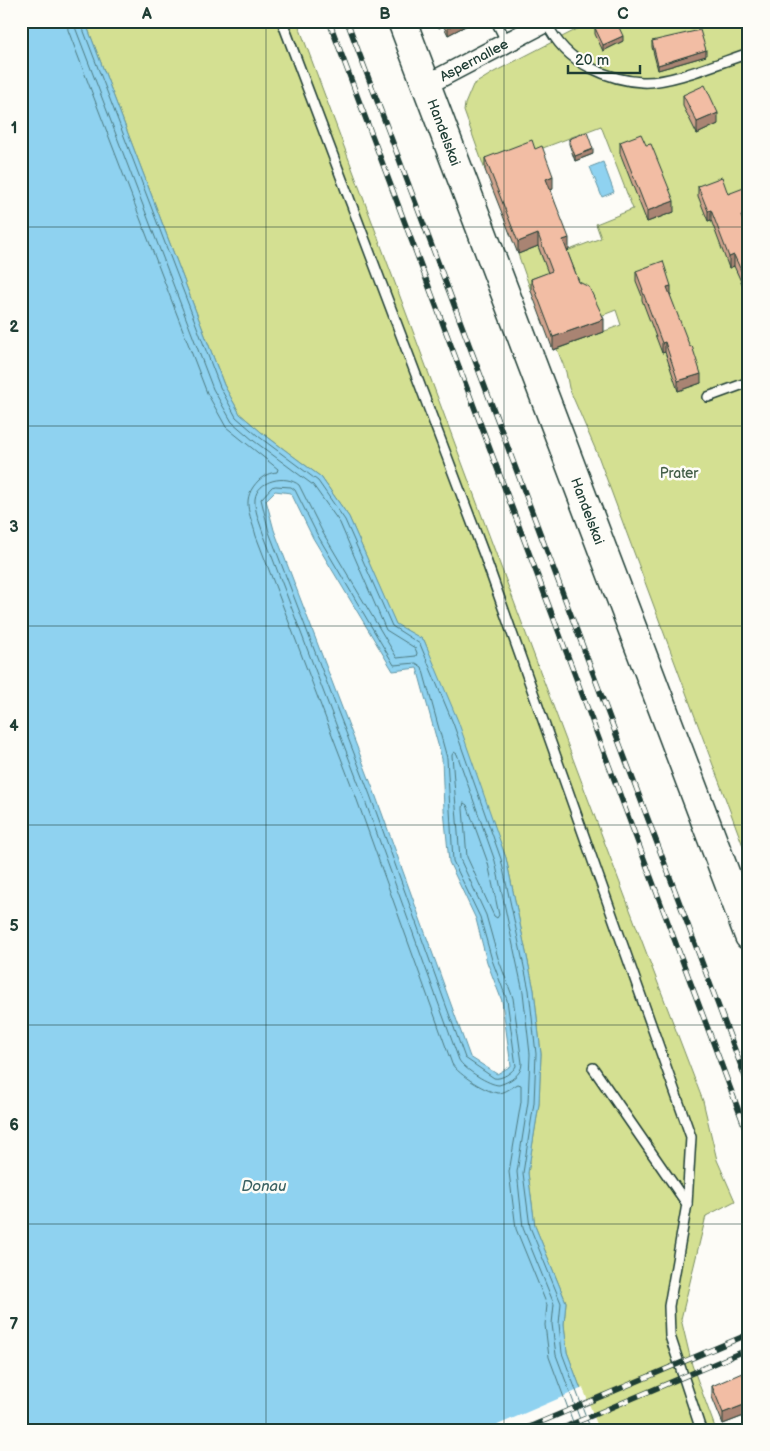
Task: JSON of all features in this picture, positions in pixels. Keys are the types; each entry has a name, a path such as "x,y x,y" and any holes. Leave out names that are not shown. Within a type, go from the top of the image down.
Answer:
{"main road":[{"name":"Handelskai","path":"402,21 749,936"}],"street":[{"name":"Aspernallee","path":"426,84 547,22"}],"lane":[{"path":"282,21 485,557 691,1137 686,1204 668,1306 670,1336 701,1430"},
{"path":"496,21 507,42"},
{"path":"547,22 554,38 569,54 585,65 621,80 660,81 749,53"},
{"path":"708,398 749,382"},
{"path":"593,1068 686,1204"}],"green space":[{"path":"85,21 297,21 549,696 703,1101 717,1160 735,1201 706,1216 681,1319 692,1365 716,1430 596,1430 567,1352 564,1324 566,1302 535,1226 528,1173 539,1104 541,1054 534,990 506,858 424,640 396,625 349,517 321,477 240,414 224,385"},
{"name":"Prater","path":"593,21 749,21 749,862 597,453 569,388 566,372 557,349 621,325 616,310 598,317 531,291 518,254 538,246 543,260 601,238 596,224 633,209 601,126 485,170 464,111 473,85 494,72"}],"water":[{"name":"Donau","path":"21,21 85,21 224,385 240,414 321,477 349,517 396,624 424,640 458,721 506,858 534,990 541,1054 539,1104 528,1173 535,1226 566,1302 564,1324 567,1352 596,1430 21,1430","holes":["275,491 291,493 313,538 393,671 417,668 442,759 449,862 476,919 487,962 502,1001 511,1066 497,1074 470,1057 375,794 274,530 266,500"]},
{"path":"603,162 614,192 602,197 590,167"}],"pier":[{"path":"583,1388 598,1427 591,1430 486,1430"}],"building":[{"path":"445,21 461,21 448,28"},
{"path":"609,21 616,21 623,36 603,45 595,28"},
{"path":"700,30 706,50 658,65 652,41"},
{"path":"705,85 718,113 697,122 683,95"},
{"path":"587,132 593,149 575,156 569,139"},
{"path":"641,134 646,145 651,144 674,201 647,211 620,142"},
{"path":"532,140 535,149 542,146 553,176 546,179 569,238 563,240 579,282 589,287 604,319 553,337 531,279 552,271 538,234 518,242 485,158"},
{"path":"722,177 728,194 749,186 749,213 741,216 749,237 749,288 734,255 729,257 711,210 708,211 698,186"},
{"path":"663,261 671,286 667,287 690,347 692,346 701,374 678,381 665,342 662,343 636,271"},
{"path":"742,1373 749,1389 749,1403 723,1413 712,1386"}],"railway":[{"path":"329,21 749,1138"},
{"path":"347,21 749,1087"},
{"path":"522,1430 749,1334"},
{"path":"558,1430 749,1349"}]}
